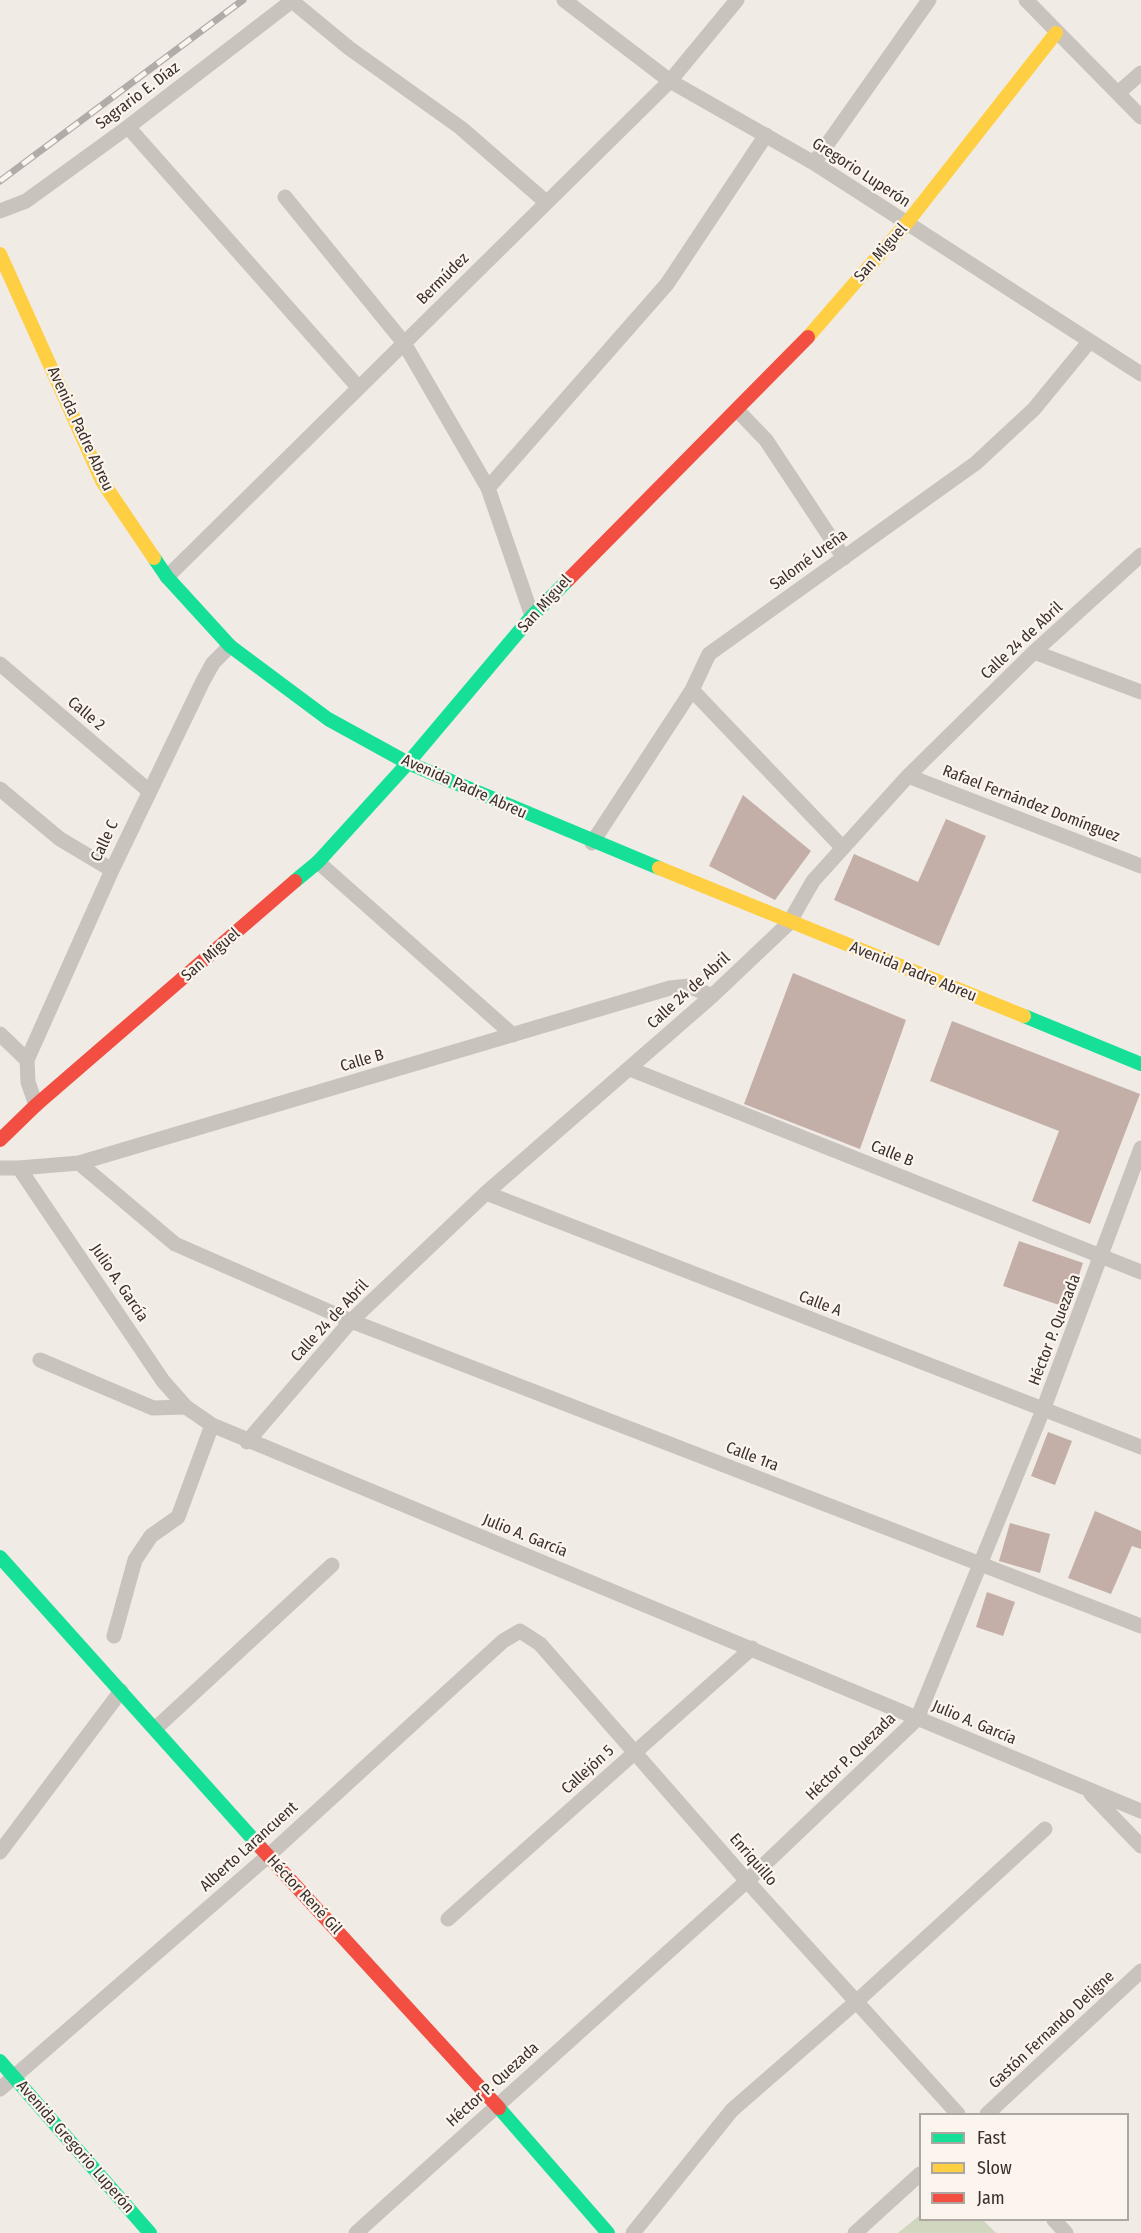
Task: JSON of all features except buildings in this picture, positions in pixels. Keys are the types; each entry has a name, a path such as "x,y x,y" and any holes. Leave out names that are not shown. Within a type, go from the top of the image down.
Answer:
{"street":[{"name":"Gregorio Luperón","path":"564,0 670,81 814,163 906,225 1141,374"},
{"name":"Bermúdez","path":"167,577 670,81 736,0"},
{"path":"814,163 929,0"},
{"path":"1026,0 1141,117"},
{"path":"292,1 349,48 461,128 546,202"},
{"name":"Sagrario E. Díaz","path":"0,211 26,201 128,127 292,1"},
{"name":"San Miguel","path":"0,1140 36,1105 318,862 408,763 532,616 795,352 906,225 1056,33"},
{"path":"1118,93 1141,73"},
{"path":"128,127 358,387"},
{"path":"488,488 668,284 766,135"},
{"path":"285,197 404,343 488,488 532,616"},
{"name":"Avenida Padre Abreu","path":"0,254 102,481 167,577 230,646 328,719 408,763 592,843 1141,1064"},
{"name":"Salomé Ureña","path":"592,843 692,690 709,654 976,463 1034,409 1089,342"},
{"path":"737,410 766,440 844,558"},
{"name":"Calle 24 de Abril","path":"247,1442 351,1321 486,1193 712,996 789,923 801,898 842,847 908,776 1034,652 1141,555"},
{"name":"Calle C","path":"27,1060 149,791 213,663 230,646"},
{"path":"1034,652 1141,692"},
{"name":"Calle 2","path":"0,664 149,791"},
{"path":"692,690 842,847"},
{"name":"Rafael Fernández Domínguez","path":"908,776 1141,866"},
{"path":"0,789 60,838 112,870"},
{"path":"318,862 513,1035"},
{"name":"Calle B","path":"19,1168 79,1163 670,988 689,986 712,996"},
{"path":"0,1034 27,1060 28,1082 36,1105"},
{"name":"Calle B","path":"630,1069 1141,1272"},
{"name":"Héctor P. Quezada","path":"356,2233 747,1881 917,1719 1043,1410 1141,1148"},
{"name":"Calle 1ra","path":"79,1163 175,1244 351,1321 1141,1626"},
{"path":"0,1168 19,1168"},
{"name":"Julio A. García","path":"19,1168 163,1382 186,1407 212,1425 247,1442 752,1648 1141,1811"},
{"name":"Calle A","path":"486,1193 1141,1447"},
{"path":"40,1360 153,1408 186,1407"},
{"path":"114,1636 135,1560 151,1536 178,1517 212,1425"},
{"name":"Héctor René Gil","path":"0,1557 156,1728 268,1856 497,2106 608,2233"},
{"path":"156,1728 332,1564"},
{"name":"Enriquillo","path":"520,1631 540,1644 747,1881 956,2113"},
{"name":"Alberto Larancuent","path":"0,2089 268,1856 503,1641 520,1631"},
{"name":"Callejón 5","path":"448,1919 752,1648"},
{"path":"0,1852 121,1691"},
{"path":"1089,1791 1141,1846"},
{"path":"633,2233 732,2110 856,2002 1045,1829"},
{"name":"Gastón Fernando Deligne","path":"989,2113 1141,1971"},
{"name":"Avenida Gregorio Luperón","path":"0,2061 150,2233"},
{"path":"855,2233 919,2176"},
{"path":"1055,2221 1066,2233"}],"green space":[{"path":"919,2216 919,2221 984,2221 996,2233 898,2233"}],"railway":[{"path":"0,181 243,0"}],"traffic: fast":[{"path":"154,558 167,577 230,646 328,719 408,763 659,868"},
{"path":"295,881 318,862 408,763 532,616 568,580"},
{"path":"1024,1016 1141,1064"},
{"path":"0,1557 261,1848"},
{"path":"0,2061 150,2233"},
{"path":"499,2108 608,2233"}],"traffic: slow":[{"path":"808,337 906,224 1056,33"},
{"path":"0,254 102,481 154,558"},
{"path":"659,868 1024,1016"}],"traffic: jam":[{"path":"568,580 808,337"},
{"path":"0,1140 36,1105 295,881"},
{"path":"261,1848 499,2108"}]}
